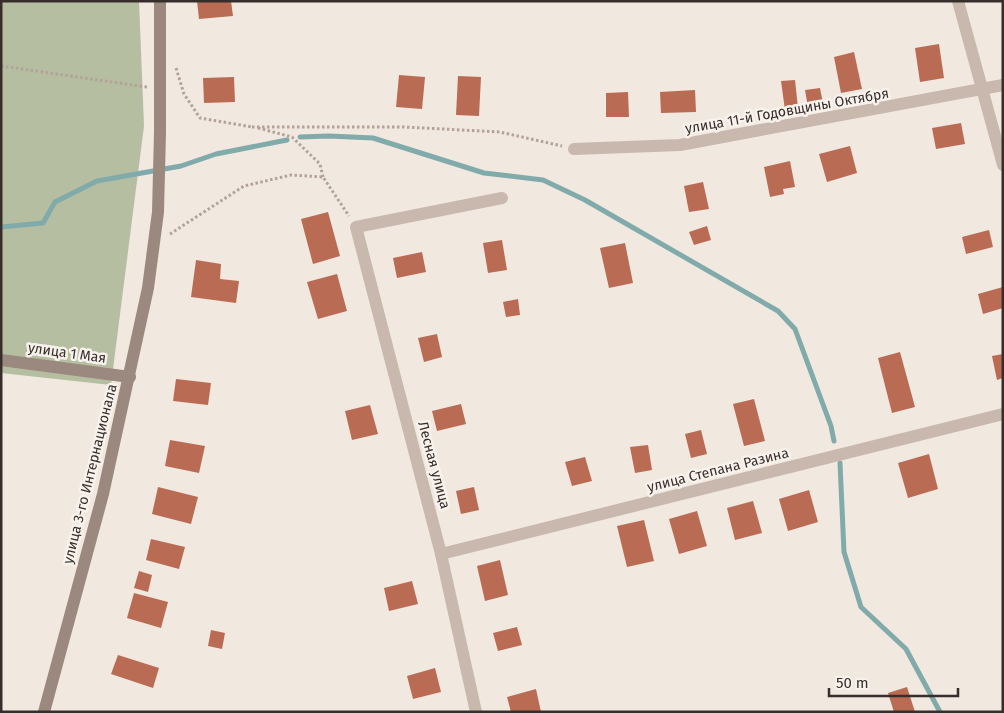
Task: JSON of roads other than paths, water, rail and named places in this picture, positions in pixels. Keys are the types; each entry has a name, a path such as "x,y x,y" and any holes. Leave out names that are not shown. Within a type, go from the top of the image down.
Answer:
{"main road":[{"name":"улица 3-го Интернационала","path":"44,712 103,494 130,377 153,254 158,212 160,1"},
{"name":"улица 1 Мая","path":"1,360 130,377"}],"street":[{"path":"958,1 1003,165"},
{"name":"улица 11-й Годовщины Октября","path":"574,149 680,145 1003,85"},
{"name":"Лесная улица","path":"476,712 442,554 356,227 502,198"},
{"name":"улица Степана Разина","path":"442,554 1003,414"}],"waterway":[{"path":"300,137 373,138 484,173 543,180 585,200 778,311 795,329 831,426 834,441"},
{"path":"1,227 43,223 55,202 97,181 181,166 216,154 287,140"},
{"path":"840,463 844,552 861,607 906,649 940,712"}]}
